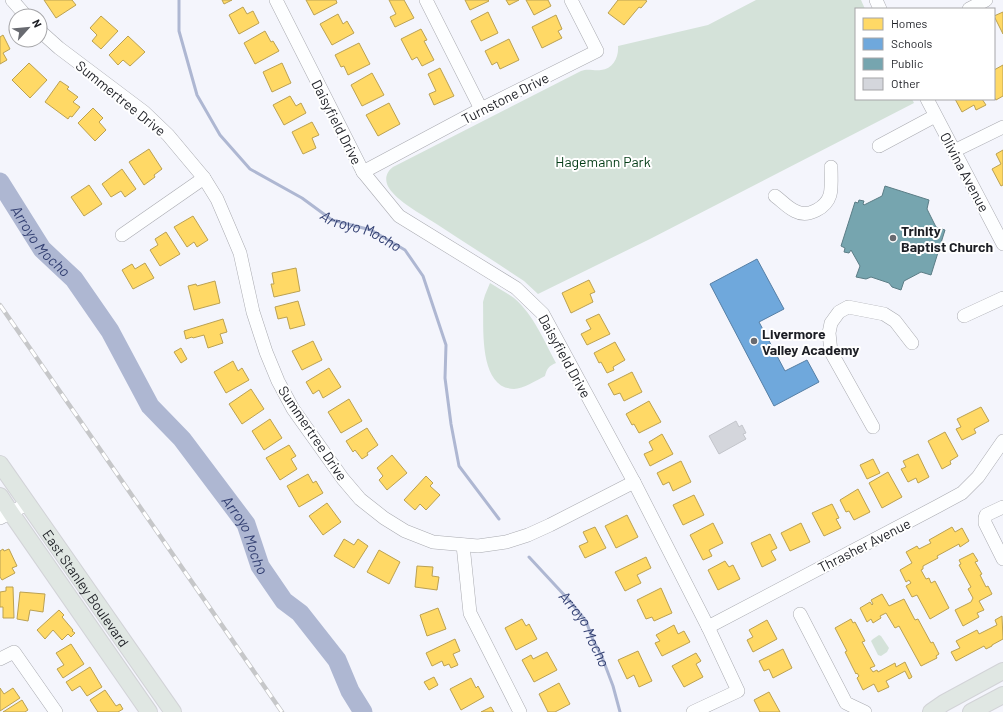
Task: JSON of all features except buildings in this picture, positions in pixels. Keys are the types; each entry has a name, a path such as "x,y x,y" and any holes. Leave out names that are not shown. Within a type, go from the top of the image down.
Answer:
{"main road":[{"name":"East Stanley Boulevard","path":"0,464 173,712"},
{"name":"East Stanley Boulevard","path":"0,496 5,515 149,712"},
{"path":"931,712 944,703 1003,671"},
{"path":"971,712 1003,695"}],"street":[{"path":"12,0 19,8"},
{"name":"Daisyfield Drive","path":"276,0 363,172 399,216 516,288 543,314 634,482 708,627 738,690 693,712"},
{"path":"426,0 481,109"},
{"name":"Turnstone Drive","path":"363,172 481,109 597,52 571,0"},
{"path":"971,8 986,0"},
{"name":"Summertree Drive","path":"48,38 144,112 168,135 204,178 217,199 240,253 253,312 266,352 278,381 293,409 343,479 360,499 384,518 405,531 433,542 478,546 506,542 528,535 550,525 634,482"},
{"name":"Olivina Avenue","path":"928,100 1003,244"},
{"path":"879,146 936,116"},
{"path":"954,152 1003,127"},
{"path":"776,196 796,212 804,214 816,211 825,205 830,194 831,167"},
{"path":"122,235 204,178"},
{"path":"964,316 1003,298"},
{"path":"873,427 831,352 829,333 830,323 839,312 848,307 884,314 895,321 912,343"},
{"name":"Thrasher Avenue","path":"708,627 962,493 978,478 1003,441"},
{"path":"5,515 27,504"},
{"path":"1003,507 986,515 985,523 1003,559"},
{"path":"463,545 470,613 520,712"},
{"path":"800,614 842,708 865,712"},
{"path":"0,659 14,652 56,712"}],"green space":[{"name":"Hagemann Park","path":"756,0 861,0 865,8 855,8 855,100 912,100 914,103 650,239 538,294 524,281 403,202 387,185 386,176 393,167 581,71 601,70 609,67 616,58 618,46 708,25"},
{"path":"490,283 514,298 527,312 533,320 556,363 549,368 545,376 522,388 514,389 502,386 494,378 489,368 485,354 483,302"},
{"path":"879,635 889,648 887,652 881,656 878,655 871,641"}],"waterway":[{"name":"Arroyo Mocho","path":"179,0 179,31 197,95 220,135 250,169 302,198 332,220 371,230 405,250 423,276 446,345 445,378 451,424 459,466 499,519"},
{"name":"Arroyo Mocho","path":"0,182 42,249 74,279 110,331 150,406 182,439 246,524 260,566 284,601 300,613 337,660 350,691 363,712"},
{"name":"Arroyo Mocho","path":"529,557 586,621 613,686 620,712"}],"railway":[{"path":"0,305 282,712"}],"place":[{"name":"Trinity Baptist Church","path":"893,238"},
{"name":"Livermore Valley Academy","path":"754,341"}]}
